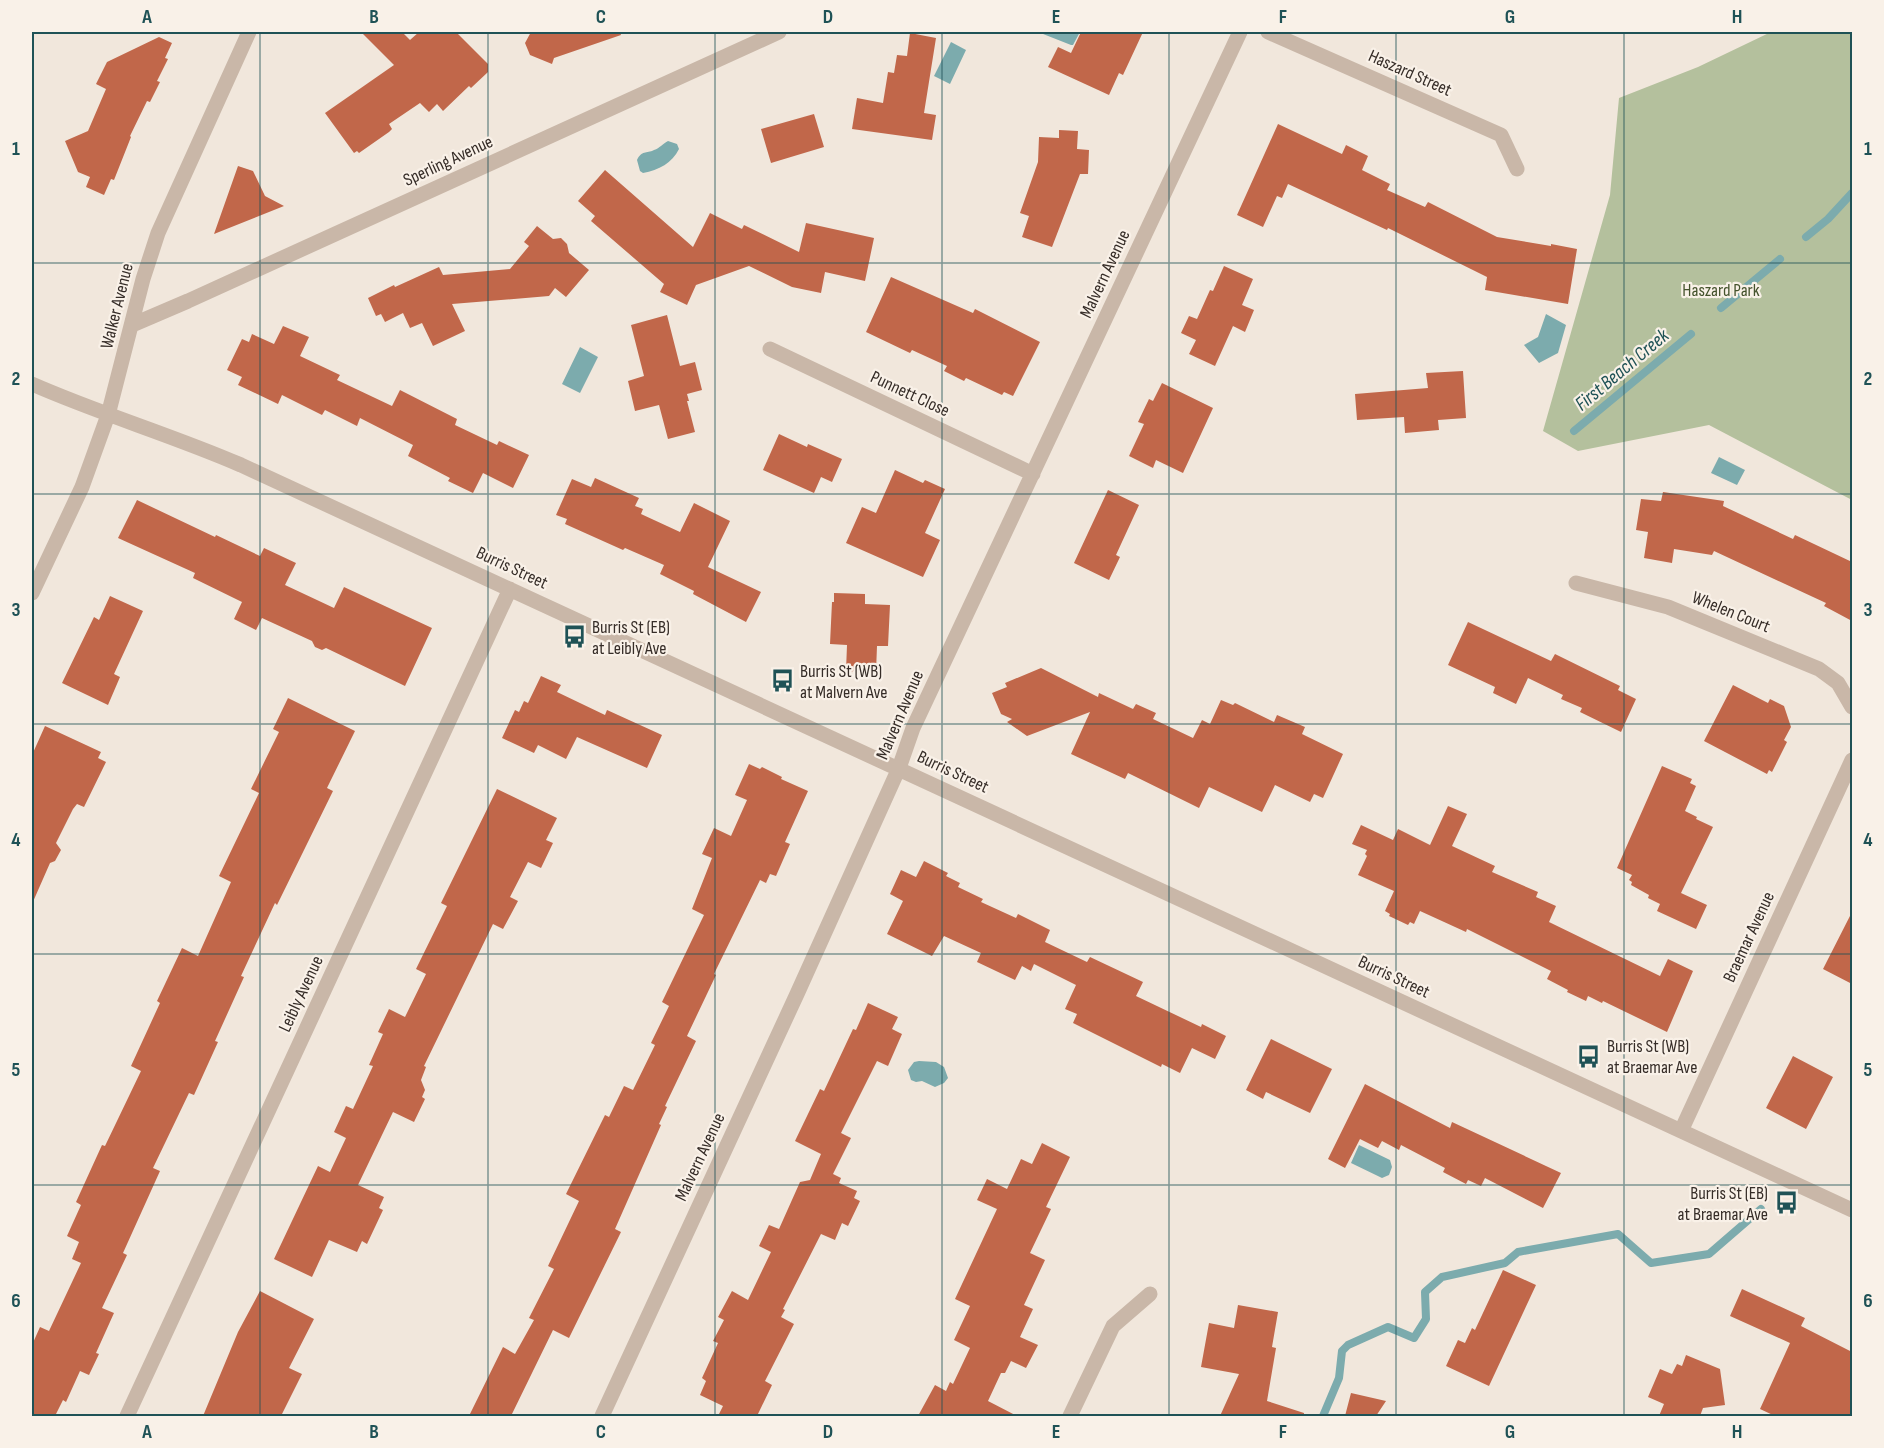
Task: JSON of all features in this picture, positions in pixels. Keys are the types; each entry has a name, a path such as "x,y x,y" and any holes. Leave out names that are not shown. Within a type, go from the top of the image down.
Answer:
{"street":[{"name":"Walker Avenue","path":"32,593 82,487 108,415 143,279 158,232 249,32"},
{"name":"Sperling Avenue","path":"132,325 779,32"},
{"name":"Malvern Avenue","path":"602,1416 898,768 913,728 1240,32"},
{"name":"Haszard Street","path":"1268,32 1501,135 1517,169"},
{"name":"Punnett Close","path":"770,349 1033,474"},
{"name":"Burris Street","path":"32,384 108,415 192,444 241,465 1852,1210"},
{"name":"Whelen Court","path":"1576,583 1668,607 1819,669 1838,683 1852,707"},
{"name":"Leibly Avenue","path":"128,1416 510,589"},
{"name":"Braemar Avenue","path":"1681,1131 1852,760"},
{"path":"1070,1416 1113,1326 1150,1294"}],"green space":[{"name":"Haszard Park","path":"1771,32 1852,32 1852,500 1709,425 1578,451 1543,431 1610,195 1619,98 1698,67"}],"water":[{"path":"1038,32 1080,32 1071,45"},
{"path":"951,42 966,50 950,84 934,76"},
{"path":"668,141 677,144 679,149 673,158 654,170 643,173 640,171 637,160 641,155"},
{"path":"1546,314 1566,325 1558,353 1539,363 1524,345 1538,337"},
{"path":"580,347 598,357 580,393 562,384"},
{"path":"1719,457 1745,470 1737,485 1711,473"},
{"path":"914,1062 936,1062 944,1067 948,1078 944,1083 935,1087 922,1081 911,1080 908,1070"},
{"path":"1359,1145 1390,1160 1392,1167 1389,1175 1382,1178 1351,1163"}],"building":[{"path":"361,32 402,32 410,40 419,32 456,32 488,64 488,72 471,88 469,86 443,111 437,104 429,112 420,103 389,124 392,129 389,132 359,153 357,151 354,153 325,113 394,65"},
{"path":"531,32 620,32 621,35 554,58 552,64 530,55 525,43"},
{"path":"1081,32 1143,32 1123,75 1119,73 1109,95 1048,67 1058,47 1071,53"},
{"path":"910,33 936,38 924,113 936,115 932,140 852,129 857,98 883,103 888,72 894,73 897,55 907,56"},
{"path":"159,37 172,43 165,58 168,59 157,81 160,82 150,102 147,101 130,136 114,180 111,179 104,195 86,187 90,177 78,172 65,141 88,131 106,89 96,84 107,62"},
{"path":"814,114 824,147 771,163 761,129"},
{"path":"1278,124 1342,154 1346,145 1368,156 1362,170 1390,184 1387,190 1425,207 1428,202 1497,237 1577,249 1568,304 1485,290 1487,277 1388,228 1387,230 1288,184 1282,198 1277,196 1263,227 1237,215"},
{"path":"1059,130 1078,131 1077,149 1089,150 1088,174 1080,174 1052,247 1022,237 1029,216 1020,213 1038,162 1039,137 1059,138"},
{"path":"238,166 253,171 265,196 284,206 214,234"},
{"path":"605,170 693,247 710,213 742,229 744,225 799,252 806,223 874,238 865,281 825,272 821,293 792,287 749,266 696,285 687,305 660,292 664,284 591,221 595,216 578,201"},
{"path":"537,226 553,239 561,238 567,244 569,253 589,270 566,297 555,288 549,296 452,304 465,331 433,346 422,323 410,328 403,313 385,322 381,314 376,316 368,298 439,267 443,275 510,269 529,246 524,242"},
{"path":"1224,266 1253,279 1242,305 1254,310 1245,332 1233,326 1215,366 1189,354 1196,340 1181,333 1189,316 1197,319"},
{"path":"891,277 973,313 975,309 1040,342 1013,396 1004,392 1002,395 966,378 964,381 944,371 947,366 912,350 910,353 866,332"},
{"path":"667,315 680,366 695,362 702,390 687,394 695,432 668,439 659,405 635,411 628,381 644,376 631,325"},
{"path":"283,326 309,337 300,356 340,375 337,380 392,406 400,390 457,419 455,425 497,445 499,441 529,455 513,488 483,473 473,493 448,481 450,478 408,456 413,445 360,418 357,426 325,410 322,415 282,395 278,404 238,385 242,377 227,370 242,339 249,342 252,334 274,344"},
{"path":"1463,371 1466,418 1438,420 1439,430 1405,433 1404,417 1357,420 1355,394 1428,388 1426,373"},
{"path":"1162,383 1213,408 1183,473 1156,460 1153,468 1129,456 1144,424 1138,422 1149,399 1153,401"},
{"path":"779,434 842,459 832,482 821,477 814,493 763,470"},
{"path":"895,470 923,483 925,480 945,489 925,533 940,540 923,577 846,543 862,507 876,513"},
{"path":"595,478 639,498 635,506 643,509 641,514 680,532 694,503 730,521 708,567 761,592 746,622 660,574 664,565 625,548 623,550 565,524 567,519 556,515 572,479 591,487"},
{"path":"1108,490 1139,505 1116,555 1120,557 1109,580 1074,563"},
{"path":"1663,492 1724,501 1723,506 1793,539 1795,535 1852,562 1852,621 1824,606 1826,603 1714,551 1712,555 1674,549 1672,563 1644,558 1648,532 1636,530 1641,499 1661,501"},
{"path":"137,500 260,556 264,548 296,563 285,585 334,608 344,587 432,628 405,686 326,648 322,650 315,647 312,641 262,618 256,630 234,619 242,602 193,578 195,573 118,538"},
{"path":"834,593 865,594 865,604 890,605 888,646 877,646 876,672 846,671 847,645 830,644"},
{"path":"110,596 143,611 114,674 120,677 108,705 62,683 94,617 99,620"},
{"path":"1468,622 1551,661 1555,654 1620,686 1618,690 1636,699 1621,732 1580,712 1582,708 1561,699 1563,695 1528,678 1516,704 1493,693 1495,687 1448,665"},
{"path":"1041,668 1098,697 1099,693 1133,709 1136,704 1156,713 1153,719 1193,738 1202,720 1210,724 1221,700 1233,705 1235,703 1274,722 1277,715 1305,727 1302,734 1343,754 1323,798 1314,794 1310,802 1275,785 1262,812 1209,787 1199,808 1128,773 1125,779 1071,754 1090,712 1027,736 1007,722 1012,719 1001,714 992,693 1007,687 1005,683"},
{"path":"541,676 561,685 557,692 605,715 607,710 662,735 647,768 577,737 566,759 538,745 534,753 502,738 515,710 519,712 524,701 528,703"},
{"path":"1733,685 1768,703 1770,699 1784,706 1791,727 1784,740 1787,742 1772,772 1769,770 1767,774 1704,741"},
{"path":"288,698 355,731 327,788 333,791 277,905 275,903 241,976 244,977 194,1095 189,1093 153,1168 160,1171 123,1253 127,1255 102,1308 114,1313 96,1353 99,1354 89,1375 80,1371 66,1402 63,1400 55,1416 32,1416 32,1345 40,1327 49,1331 81,1263 72,1259 79,1242 67,1236 81,1205 76,1202 102,1145 105,1146 141,1071 131,1066 160,1003 157,1001 182,948 198,956 231,882 219,876 259,793 251,789 279,732 273,729"},
{"path":"45,726 101,752 98,758 106,762 84,807 77,804 73,809 56,843 61,850 55,861 50,863 32,904 32,755"},
{"path":"749,764 760,769 762,767 782,777 781,779 808,791 785,842 790,844 776,876 770,874 766,883 760,880 714,974 716,975 687,1036 696,1041 665,1106 667,1107 659,1124 661,1125 615,1229 621,1232 569,1338 553,1330 511,1416 469,1416 503,1347 515,1354 534,1320 529,1318 554,1269 548,1266 579,1201 566,1194 605,1115 609,1117 624,1086 633,1090 655,1045 651,1043 669,1006 662,1002 704,915 692,909 712,858 702,854 714,828 731,836 747,800 735,795"},
{"path":"1662,766 1692,779 1690,783 1696,786 1685,811 1713,827 1681,893 1707,905 1696,929 1657,911 1660,904 1631,885 1632,882 1629,880 1632,875 1617,868"},
{"path":"497,789 557,818 546,840 553,843 541,868 528,862 510,897 518,901 503,929 493,924 424,1066 426,1067 421,1080 425,1090 422,1097 425,1099 414,1122 393,1112 358,1185 384,1197 379,1208 383,1210 367,1244 362,1241 357,1252 329,1240 312,1277 274,1259 318,1166 330,1172 346,1138 334,1132 346,1106 353,1109 373,1066 369,1065 383,1034 378,1032 389,1009 405,1017 426,974 416,969 447,906 441,903"},
{"path":"1448,806 1467,814 1452,846 1495,866 1492,872 1538,892 1536,897 1556,906 1549,922 1660,976 1668,959 1693,971 1667,1032 1603,1001 1602,1003 1588,996 1586,1001 1567,992 1568,990 1547,979 1551,971 1467,929 1466,932 1420,911 1414,924 1410,922 1408,925 1389,916 1390,914 1385,911 1394,891 1358,875 1367,856 1365,854 1367,850 1352,844 1361,825 1393,840 1398,829 1430,845"},
{"path":"924,861 948,873 946,876 960,883 958,887 983,899 981,902 1016,918 1018,914 1050,930 1045,942 1087,962 1090,957 1143,982 1136,996 1201,1027 1202,1024 1226,1036 1215,1059 1192,1048 1180,1073 1162,1064 1161,1067 1073,1023 1077,1014 1065,1009 1076,985 1034,964 1031,971 1022,966 1015,980 977,962 981,953 944,936 932,956 887,934 903,901 890,894 901,870 916,877"},
{"path":"1852,912 1852,984 1823,969"},
{"path":"868,1003 898,1017 892,1029 902,1034 888,1066 877,1061 841,1133 851,1138 833,1174 841,1178 839,1183 857,1191 854,1198 860,1201 848,1226 842,1223 835,1240 821,1234 783,1309 785,1310 781,1317 794,1324 765,1381 772,1385 757,1416 718,1416 723,1406 700,1395 706,1381 702,1378 718,1343 713,1341 724,1320 718,1317 732,1291 748,1300 771,1252 759,1246 769,1225 779,1229 800,1182 810,1180 821,1154 795,1141 820,1089 824,1091"},
{"path":"1271,1039 1332,1069 1310,1113 1266,1092 1263,1099 1246,1090"},
{"path":"1793,1056 1833,1077 1806,1129 1766,1108"},
{"path":"1365,1084 1450,1128 1452,1122 1561,1173 1543,1208 1485,1178 1481,1186 1468,1180 1466,1184 1443,1172 1445,1168 1401,1145 1399,1150 1382,1141 1378,1148 1360,1139 1345,1168 1328,1159"},
{"path":"1042,1143 1070,1157 1046,1207 1051,1209 1030,1253 1045,1260 1024,1305 1033,1309 1020,1337 1038,1345 1026,1368 1011,1361 1005,1373 1001,1373 988,1401 1017,1416 918,1416 935,1385 946,1391 950,1382 953,1384 970,1348 954,1340 970,1306 955,1299 997,1209 977,1200 987,1179 1007,1189 1021,1159 1032,1164"},
{"path":"1503,1270 1536,1285 1489,1386 1446,1366 1458,1340 1465,1343 1472,1328 1475,1330"},
{"path":"1742,1289 1805,1318 1801,1326 1852,1352 1852,1416 1775,1416 1760,1409 1790,1343 1730,1316"},
{"path":"260,1291 314,1319 289,1368 302,1374 281,1416 203,1416 238,1332"},
{"path":"1238,1305 1278,1312 1272,1347 1276,1348 1267,1401 1304,1413 1304,1416 1220,1416 1239,1374 1201,1367 1209,1323 1234,1328"},
{"path":"1686,1355 1720,1369 1725,1405 1703,1408 1700,1416 1659,1416 1664,1404 1648,1397 1660,1369 1672,1374 1677,1364 1682,1366"},
{"path":"1351,1393 1386,1401 1376,1416 1345,1416"}],"waterway":[{"name":"First Beach Creek","path":"1806,237 1828,219 1852,193"},
{"name":"First Beach Creek","path":"1721,308 1780,259"},
{"name":"First Beach Creek","path":"1574,431 1691,334"},
{"path":"1323,1416 1339,1378 1342,1351 1348,1345 1388,1327 1414,1338 1426,1319 1425,1292 1442,1277 1505,1263 1518,1252 1618,1234 1651,1263 1709,1254 1761,1209"}],"place":[{"name":"Burris St (EB) at Leibly Ave","path":"574,637"},
{"name":"Burris St (WB) at Malvern Ave","path":"782,681"},
{"name":"Burris St (WB) at Braemar Ave","path":"1589,1056"},
{"name":"Burris St (EB) at Braemar Ave","path":"1786,1203"}]}
